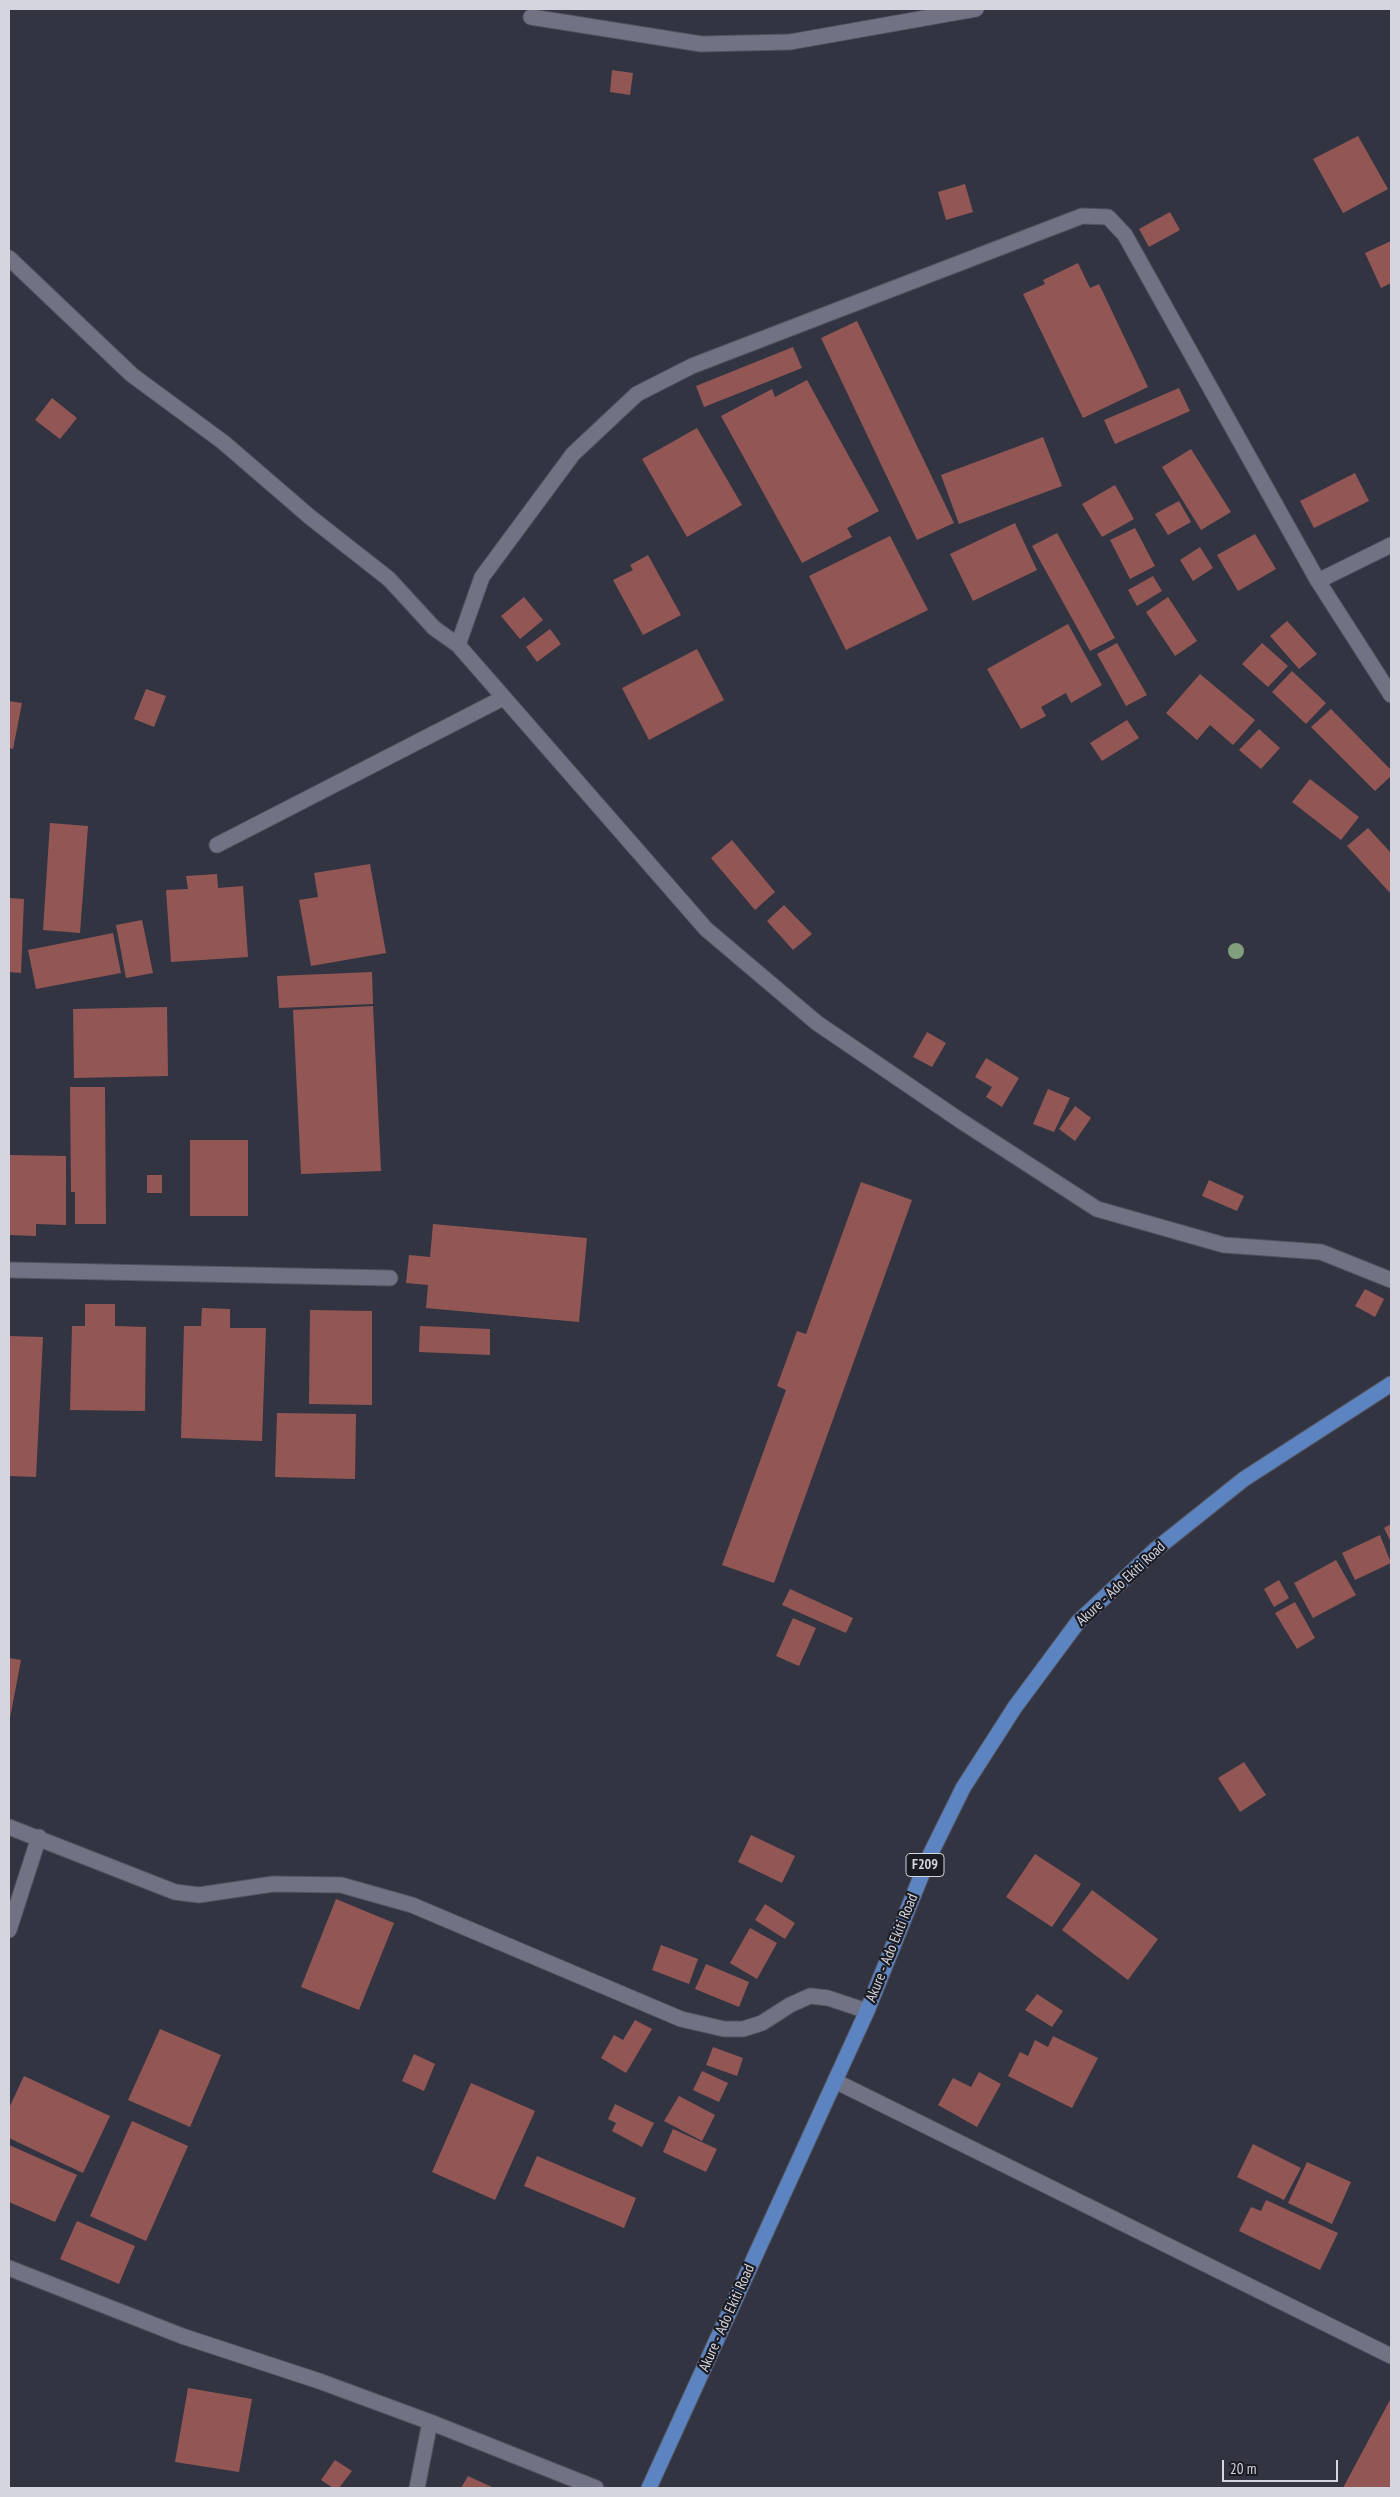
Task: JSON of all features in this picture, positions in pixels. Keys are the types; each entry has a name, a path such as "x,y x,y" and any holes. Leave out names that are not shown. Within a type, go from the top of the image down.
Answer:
{"main road":[{"name":"Akure - Ado Ekiti Road","path":"649,2488 867,2010 928,1859 963,1788 1015,1707 1078,1622 1155,1550 1244,1479 1391,1385"}],"street":[{"path":"531,17 700,44 790,42 976,9"},
{"path":"458,645 482,577 574,454 637,394 692,366 1082,216 1108,217 1125,235 1318,581 1391,695"},
{"path":"9,258 132,375 223,442 310,517 389,579 434,628 458,645 706,929 817,1023 960,1122 1097,1209 1224,1245 1320,1252 1391,1280"},
{"path":"1318,581 1391,545"},
{"path":"217,845 503,698"},
{"path":"9,1270 390,1278"},
{"path":"9,1827 39,1837 175,1892 199,1895 273,1884 341,1884 412,1905 681,2019 724,2029 743,2029 762,2024 790,2005 810,1996 828,1998 867,2010"},
{"path":"9,1930 39,1837"},
{"path":"835,2081 1391,2356"},
{"path":"9,2268 182,2336 319,2381 430,2422 596,2488"},
{"path":"418,2488 430,2422"}],"building":[{"path":"612,70 633,73 630,95 610,92"},
{"path":"1358,136 1388,189 1343,213 1313,159"},
{"path":"965,184 973,212 946,220 938,192"},
{"path":"1170,212 1180,230 1149,247 1139,229"},
{"path":"1391,241 1391,283 1381,288 1365,253"},
{"path":"1078,263 1090,288 1099,284 1148,387 1083,418 1023,294 1045,284 1043,280"},
{"path":"857,321 954,523 917,540 821,338"},
{"path":"793,347 802,368 704,407 696,386"},
{"path":"807,380 879,511 847,528 852,537 802,563 721,416 772,389 775,397"},
{"path":"1179,388 1190,411 1115,444 1104,420"},
{"path":"52,398 77,418 60,439 35,420"},
{"path":"697,428 742,505 687,537 642,459"},
{"path":"1043,437 1062,486 959,524 941,475"},
{"path":"1191,449 1231,512 1201,530 1162,467"},
{"path":"1355,473 1369,501 1314,528 1300,501"},
{"path":"1115,485 1134,519 1102,537 1082,504"},
{"path":"1179,501 1191,522 1168,535 1155,514"},
{"path":"1015,523 1037,570 973,601 950,554"},
{"path":"1135,528 1155,566 1130,579 1110,540"},
{"path":"1057,533 1115,638 1090,651 1032,546"},
{"path":"1255,534 1276,569 1238,591 1217,555"},
{"path":"890,536 928,610 846,650 809,576"},
{"path":"1200,547 1213,568 1193,581 1180,560"},
{"path":"648,555 681,615 643,635 613,580 633,570 630,565"},
{"path":"1153,576 1162,591 1137,606 1128,590"},
{"path":"524,597 543,620 520,639 501,616"},
{"path":"1168,597 1197,641 1175,656 1146,612"},
{"path":"1287,621 1317,654 1299,669 1270,636"},
{"path":"1068,624 1102,685 1071,703 1066,693 1041,707 1046,716 1021,729 987,669"},
{"path":"550,629 561,644 537,662 526,647"},
{"path":"1117,643 1147,695 1126,706 1097,654"},
{"path":"1262,643 1288,666 1268,687 1242,664"},
{"path":"697,649 724,700 649,740 622,688"},
{"path":"1292,671 1326,703 1306,724 1272,692"},
{"path":"1200,674 1255,720 1233,745 1210,725 1197,740 1166,713"},
{"path":"146,689 166,696 154,727 134,719"},
{"path":"9,701 22,703 13,749 9,748"},
{"path":"1331,709 1391,770 1391,776 1375,791 1311,727"},
{"path":"1127,720 1139,738 1102,761 1090,743"},
{"path":"1259,729 1280,748 1261,769 1239,750"},
{"path":"1310,779 1359,817 1341,840 1292,802"},
{"path":"50,823 88,826 80,933 43,930"},
{"path":"1368,828 1391,853 1391,894 1347,846"},
{"path":"732,840 775,892 755,910 711,858"},
{"path":"370,864 386,953 311,966 299,900 318,897 314,873"},
{"path":"217,874 218,888 243,886 248,957 171,962 166,890 188,889 186,876"},
{"path":"9,898 24,899 21,973 9,972"},
{"path":"784,905 812,934 793,950 767,921"},
{"path":"142,920 153,973 126,978 116,925"},
{"path":"113,933 121,973 36,989 28,950"},
{"path":"372,972 373,1004 279,1008 277,976"},
{"path":"373,1006 381,1171 301,1174 293,1010"},
{"path":"167,1007 168,1076 74,1078 73,1009"},
{"path":"927,1032 946,1043 932,1067 913,1057"},
{"path":"986,1058 1019,1078 1002,1107 986,1097 992,1087 975,1077"},
{"path":"70,1087 105,1087 106,1224 75,1224 75,1192 71,1192"},
{"path":"1048,1089 1070,1098 1054,1132 1033,1124"},
{"path":"1075,1106 1091,1118 1075,1141 1059,1129"},
{"path":"190,1140 248,1140 248,1216 190,1216"},
{"path":"9,1155 66,1156 66,1225 36,1224 36,1236 9,1235"},
{"path":"147,1175 162,1175 162,1193 147,1193"},
{"path":"1209,1180 1244,1196 1237,1211 1202,1196"},
{"path":"861,1182 912,1200 774,1583 722,1565 786,1390 777,1386 797,1331 806,1334"},
{"path":"433,1224 587,1238 579,1322 426,1308 428,1285 406,1283 409,1255 430,1257"},
{"path":"1365,1289 1384,1299 1375,1317 1355,1306"},
{"path":"85,1304 115,1304 115,1326 146,1327 145,1411 70,1410 72,1326 85,1326"},
{"path":"202,1308 230,1309 230,1328 266,1328 262,1441 181,1438 184,1326 201,1326"},
{"path":"310,1310 372,1311 372,1405 309,1404"},
{"path":"420,1326 490,1329 490,1355 419,1352"},
{"path":"9,1336 43,1337 36,1477 9,1476"},
{"path":"277,1413 356,1414 355,1479 275,1477"},
{"path":"1391,1524 1391,1542 1384,1528"},
{"path":"1380,1535 1391,1563 1355,1580 1342,1553"},
{"path":"1336,1560 1356,1595 1313,1618 1294,1583"},
{"path":"1279,1580 1289,1598 1274,1607 1264,1589"},
{"path":"790,1589 853,1618 846,1633 782,1605"},
{"path":"1295,1602 1315,1638 1297,1649 1275,1613"},
{"path":"793,1618 816,1628 799,1666 776,1656"},
{"path":"9,1658 21,1660 10,1718 9,1718"},
{"path":"1244,1762 1266,1795 1240,1812 1218,1778"},
{"path":"751,1835 795,1856 782,1883 738,1862"},
{"path":"1035,1854 1081,1884 1052,1927 1006,1897"},
{"path":"1092,1890 1158,1939 1128,1980 1062,1930"},
{"path":"336,1899 394,1923 359,2010 301,1987"},
{"path":"765,1904 795,1923 785,1939 755,1920"},
{"path":"750,1928 777,1943 757,1979 730,1963"},
{"path":"661,1945 698,1959 689,1984 652,1970"},
{"path":"706,1964 749,1982 739,2007 695,1989"},
{"path":"1037,1994 1063,2011 1052,2027 1025,2010"},
{"path":"635,2020 652,2029 626,2073 601,2058 614,2035 623,2040"},
{"path":"160,2029 221,2055 190,2127 128,2100"},
{"path":"1053,2036 1098,2058 1072,2108 1008,2076 1020,2052 1028,2056 1035,2040 1048,2047"},
{"path":"713,2047 743,2058 737,2076 706,2065"},
{"path":"414,2054 435,2064 424,2091 402,2081"},
{"path":"702,2071 728,2083 719,2102 693,2090"},
{"path":"979,2072 1001,2084 977,2127 938,2105 953,2078 971,2087"},
{"path":"24,2076 110,2116 83,2173 9,2138 9,2108"},
{"path":"471,2083 535,2111 495,2200 432,2172"},
{"path":"679,2096 715,2115 702,2141 664,2121"},
{"path":"615,2104 654,2123 642,2147 612,2131 616,2123 608,2119"},
{"path":"132,2121 188,2146 146,2241 90,2216"},
{"path":"673,2129 717,2149 706,2172 663,2152"},
{"path":"1253,2144 1301,2168 1284,2200 1237,2177"},
{"path":"9,2145 77,2175 55,2222 9,2202"},
{"path":"537,2156 636,2198 624,2228 524,2186"},
{"path":"1307,2162 1351,2182 1332,2224 1288,2203"},
{"path":"1266,2200 1338,2233 1320,2270 1239,2231 1251,2207 1261,2211"},
{"path":"77,2221 135,2246 119,2284 60,2259"},
{"path":"188,2388 252,2399 239,2472 175,2462"},
{"path":"1391,2398 1391,2488 1343,2488"},
{"path":"335,2460 352,2471 339,2488 333,2488 321,2480"},
{"path":"468,2476 494,2488 461,2488"}]}
